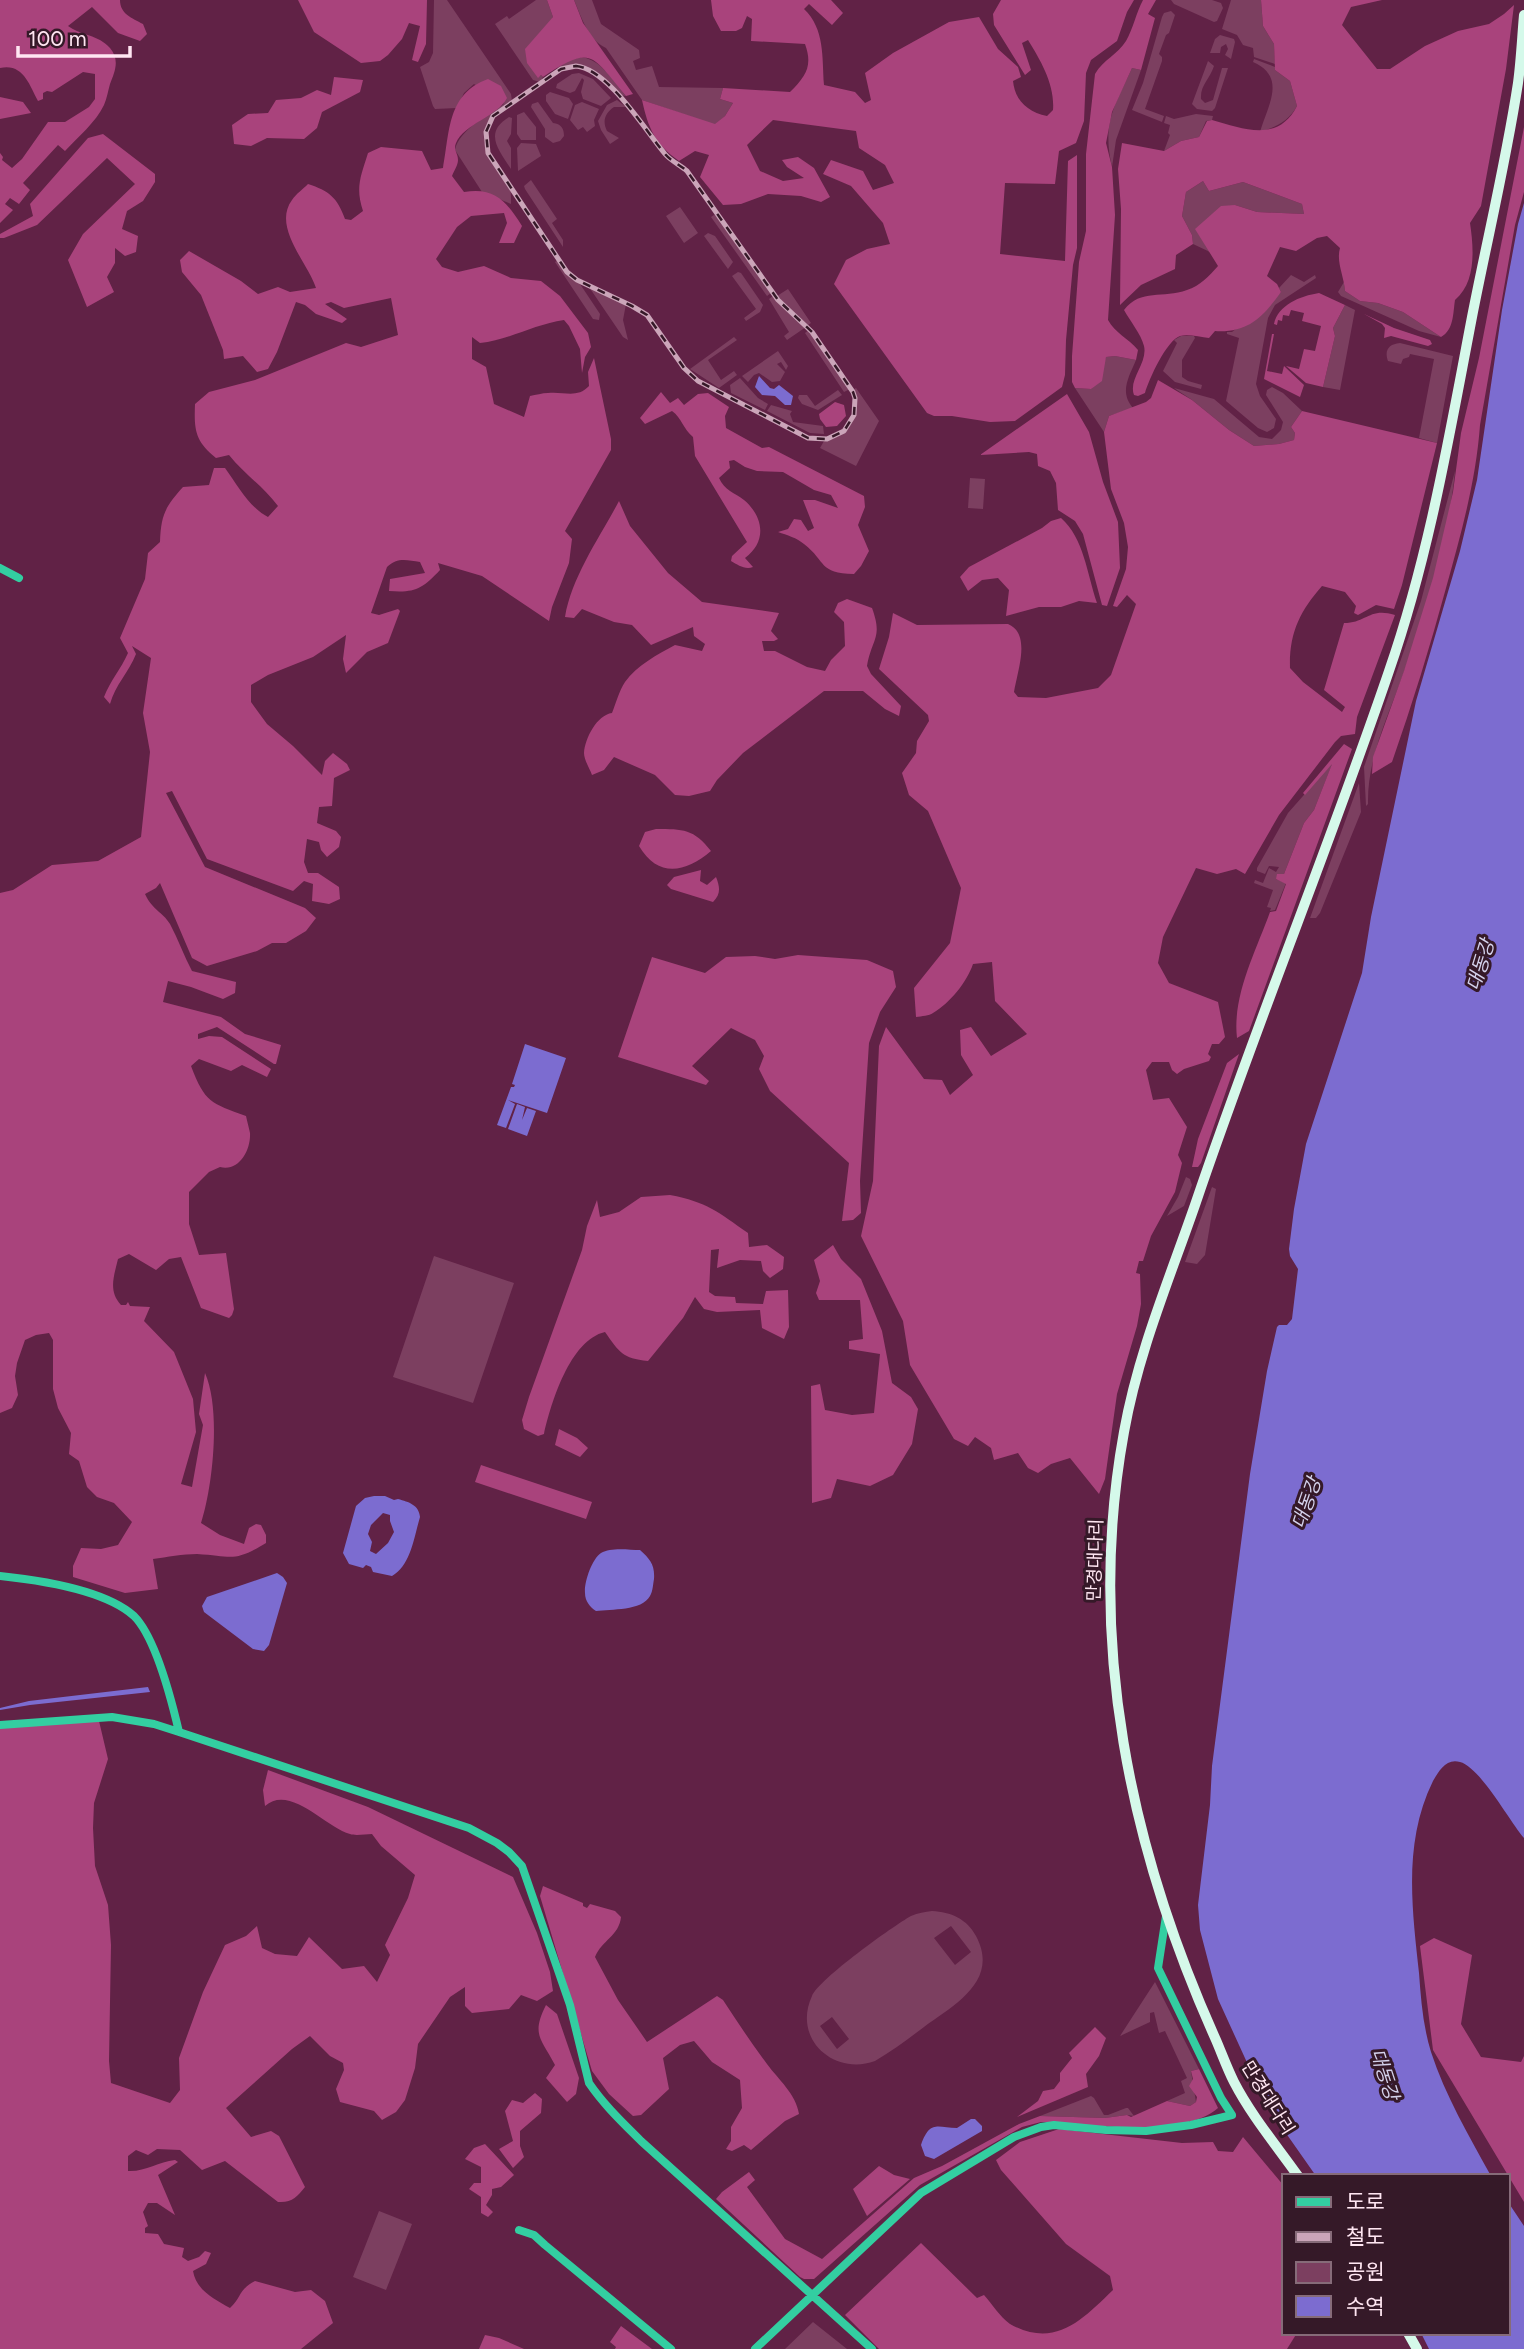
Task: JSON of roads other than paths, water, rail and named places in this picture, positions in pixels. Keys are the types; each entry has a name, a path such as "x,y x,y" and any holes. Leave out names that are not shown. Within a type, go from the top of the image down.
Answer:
{"highway":[{"name":"만경대다리","path":"1297,2174 1234,2083 1181,1959 1157,1885 1129,1773 1116,1704 1110,1617 1117,1485 1124,1432 1146,1345 1236,1085 1328,843 1389,672 1414,592 1449,441 1519,80 1524,15"}],"main road":[{"path":"0,568 19,578"},
{"path":"0,1576 43,1581 79,1591 105,1600 133,1616 142,1626 151,1645 168,1689 179,1732"},
{"path":"0,1725 112,1717 154,1724 469,1828 509,1852 522,1866 532,1892 570,2005 589,2083 606,2107 872,2349"},
{"path":"755,2349 921,2193 1029,2130 1054,2125 1146,2131 1191,2125 1232,2115 1221,2098 1158,1968 1166,1916"},
{"path":"519,2230 534,2235 671,2349"}],"water":[{"name":"대동강","path":"1524,203 1524,1838 1476,1774 1460,1762 1451,1762 1438,1773 1423,1804 1417,1828 1412,1875 1414,1924 1428,2042 1450,2100 1490,2174 1315,2174 1260,2091 1218,1999 1200,1930 1198,1905 1212,1766 1250,1474 1267,1371 1277,1327 1287,1325 1292,1319 1298,1269 1289,1249 1306,1144 1362,973 1416,701 1460,551 1477,480 1502,310"},
{"path":"759,376 770,388 774,389 779,385 793,396 791,405 785,405 775,396 762,395 755,387"},
{"path":"525,1044 566,1058 547,1113 508,1100 515,1104 506,1128 497,1125 511,1087 515,1085 512,1084"},
{"path":"517,1104 525,1107 522,1120 527,1108 536,1111 527,1136 508,1129"},
{"path":"385,1496 406,1501 418,1510 420,1517 408,1558 392,1576 373,1572 371,1567 366,1565 363,1568 349,1564 343,1553 356,1506 365,1498","holes":["383,1513 390,1515 394,1532 388,1543 376,1554 370,1551 372,1542 368,1534 371,1525"]},
{"path":"610,1550 640,1550 649,1559 654,1570 650,1596 633,1607 596,1611 585,1596 589,1571 595,1560 601,1553"},
{"path":"277,1573 287,1583 269,1645 264,1651 253,1649 204,1612 202,1606 207,1597"},
{"path":"148,1687 150,1692 0,1710 29,1701"},
{"path":"975,2119 982,2126 982,2131 934,2159 925,2156 921,2145 931,2128 957,2128"},
{"path":"1510,2205 1524,2226 1524,2349 1429,2349 1422,2335 1510,2335"}],"railway":[{"path":"576,66 601,78 613,89 665,154 687,171 778,300 812,332 855,398 854,415 844,431 827,439 808,438 698,381 684,368 647,315 577,280 567,272 488,153 486,132 493,116 561,69 576,66"}]}
